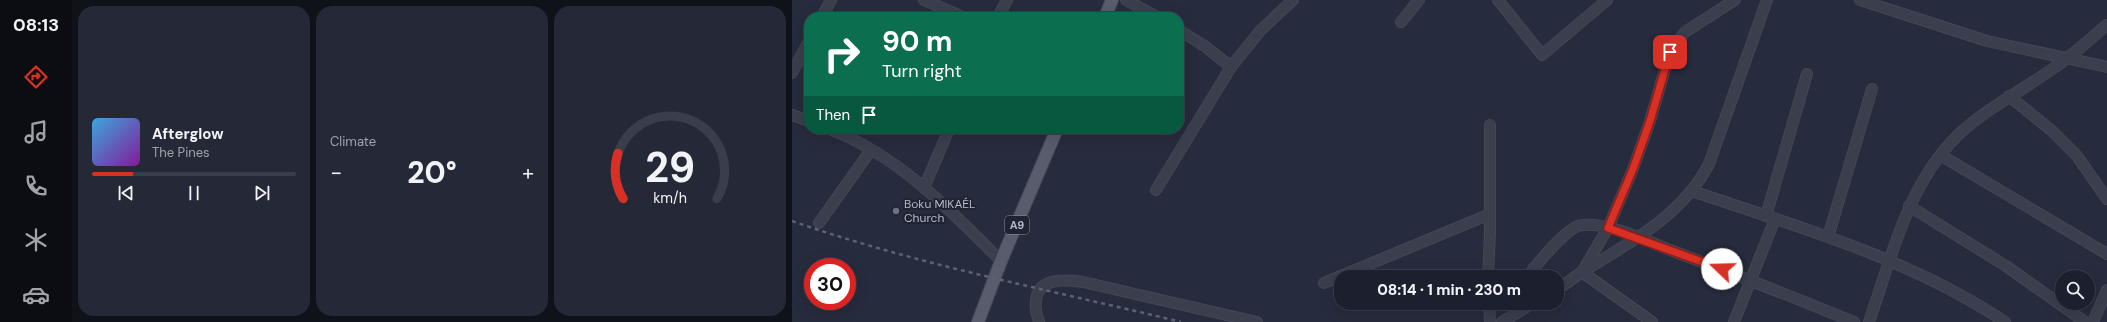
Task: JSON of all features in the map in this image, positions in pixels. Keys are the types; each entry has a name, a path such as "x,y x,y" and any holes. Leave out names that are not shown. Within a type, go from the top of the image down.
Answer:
{"main road":[{"path":"1107,12 1112,0"},
{"name":"A9","path":"978,322 1056,134"}],"street":[{"path":"825,12 831,0"},
{"path":"924,0 952,12"},
{"path":"1001,12 1007,0"},
{"path":"1126,0 1148,12"},
{"path":"1156,190 1231,67 1260,31 1293,0"},
{"path":"1401,22 1419,0"},
{"path":"1498,0 1542,55 1607,0"},
{"path":"1582,272 1608,228 1633,169 1650,121 1670,52 1685,32 1735,0"},
{"path":"1564,284 1639,238 1662,221 1692,191 1709,164 1767,0"},
{"path":"1860,0 1987,41 2107,67"},
{"path":"1869,322 1909,206 1930,170 1956,138 2010,96 2066,59 2107,25"},
{"path":"1184,33 1206,47 1231,67"},
{"path":"792,73 804,50"},
{"path":"1734,322 1771,217 1807,74"},
{"path":"1828,237 1872,90"},
{"path":"2010,96 2052,131 2077,156 2107,199"},
{"path":"792,115 804,119"},
{"path":"1488,270 1490,125"},
{"path":"839,134 871,150 940,199 1002,261"},
{"path":"924,188 947,134"},
{"path":"819,223 871,150"},
{"path":"1942,156 2107,254"},
{"path":"1692,191 1828,237 1890,261 1960,295 2005,322"},
{"path":"1909,206 2006,266 2085,322"},
{"path":"1324,283 1490,214"},
{"path":"1533,269 1566,234 1581,225 1608,228 1639,238 1750,280 1854,322"},
{"path":"1582,272 1652,322"},
{"path":"1039,322 1034,308 1036,296 1041,288 1056,281 1083,282 1257,322"},
{"path":"2093,322 2104,304 2107,290"},
{"path":"1489,310 1490,322"},
{"path":"1502,322 1522,310"}],"railway":[{"path":"792,221 840,237 936,264 1181,322"}],"place":[{"name":"Boku MIKAÉL Church","path":"896,211"}],"route":[{"path":"1670,52 1650,121 1633,169 1608,228 1722,269"}]}
